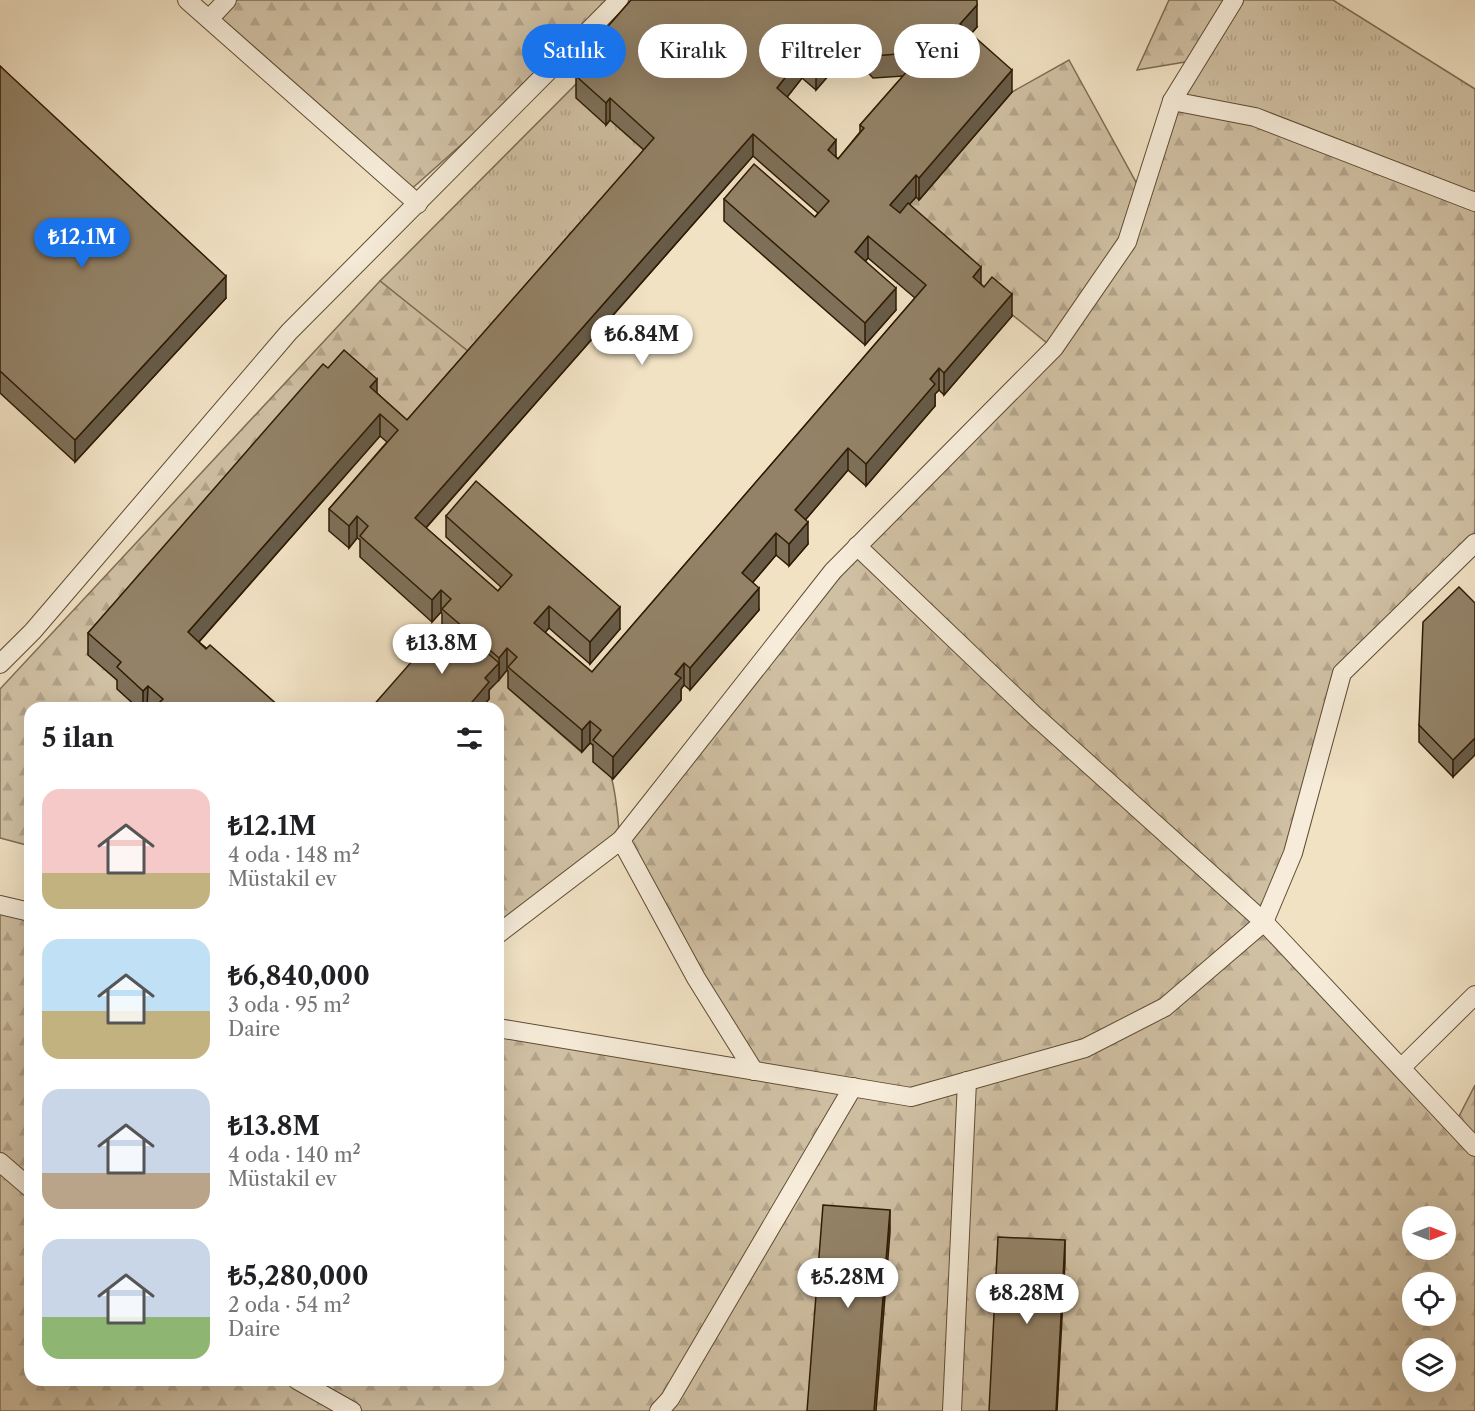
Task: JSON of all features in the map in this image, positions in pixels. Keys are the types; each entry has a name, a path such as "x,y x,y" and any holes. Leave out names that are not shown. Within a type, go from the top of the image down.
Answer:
{"lane":[{"path":"187,0 418,204"},
{"path":"209,20 227,0"},
{"path":"0,663 33,631 290,332 619,0"},
{"path":"504,929 621,840 833,571 1054,348 1127,242 1172,101 1234,0"},
{"path":"1172,101 1255,117 1475,202"},
{"path":"504,1029 911,1097 1086,1048 1165,1007 1264,922 1293,853 1342,673 1475,543"},
{"path":"858,546 1034,715 1264,922 1475,1147"},
{"path":"621,840 696,978 754,1071"},
{"path":"0,904 24,910"},
{"path":"1401,1068 1475,995"},
{"path":"952,1411 967,1081"},
{"path":"659,1411 670,1399 852,1087"},
{"path":"0,1162 24,1183"},
{"path":"308,1386 352,1411"}],"green space":[{"path":"227,0 619,0 597,24 522,24 522,78 536,78 408,192 209,19"},
{"path":"1169,0 1234,0 1197,60 1137,70"},
{"path":"1234,0 1333,0 1475,89 1475,202 1172,101"},
{"path":"1069,60 1142,193 1172,101 1255,117 1475,202 1475,543 1342,673 1264,922 1455,1124 1475,1085 1475,1411 0,1411 0,905 24,911 24,1386 504,1386 504,1027 753,1071 621,840 504,929 504,702 486,702 489,699 485,695 507,670 517,679 509,689 581,752 590,743 599,752 606,763 614,787 620,839 833,571 1053,348 993,299 890,227 916,197 920,199 1012,92"},
{"path":"582,78 606,125 610,120 654,159 479,360 380,281"},
{"path":"380,281 479,360 407,442 370,409 88,654 121,684 134,702 24,702 24,844 0,838 0,689"}],"building":[{"path":"631,0 977,0 977,5 960,24 894,24 894,54 882,55 882,24 759,24 759,78 785,78 777,88 836,140 828,150 838,159 864,128 860,125 901,78 980,78 980,42 1012,70 919,178 916,175 890,205 900,213 908,203 981,267 973,277 984,287 992,277 1012,294 944,373 939,368 930,379 935,384 866,464 848,448 795,510 808,522 789,544 776,533 742,573 759,588 690,668 684,663 675,674 681,678 613,757 593,740 601,730 590,721 582,730 508,667 517,657 507,648 499,658 442,609 451,599 441,590 432,600 360,536 368,526 357,516 349,526 329,509 398,430 380,414 188,632 206,649 210,645 274,702 160,702 163,699 148,686 143,691 117,667 121,662 88,633 323,364 328,368 344,350 377,379 370,387 407,420 654,138 610,98 606,103 578,78 626,78 626,24 610,24","holes":["753,134 829,201 815,217 754,164 724,199 865,323 896,288 855,252 868,236 926,285 592,672 534,623 549,606 590,642 620,607 476,481 446,516 512,575 498,591 415,518"]},
{"path":"0,66 226,276 75,440 0,371"},
{"path":"1459,587 1475,603 1475,738 1453,760 1419,725 1423,622"},
{"path":"455,625 499,663 485,678 489,682 472,702 376,702 435,635 441,640"},
{"path":"823,1205 890,1210 874,1411 807,1411"},
{"path":"998,1237 1065,1240 1056,1411 989,1411"}]}
